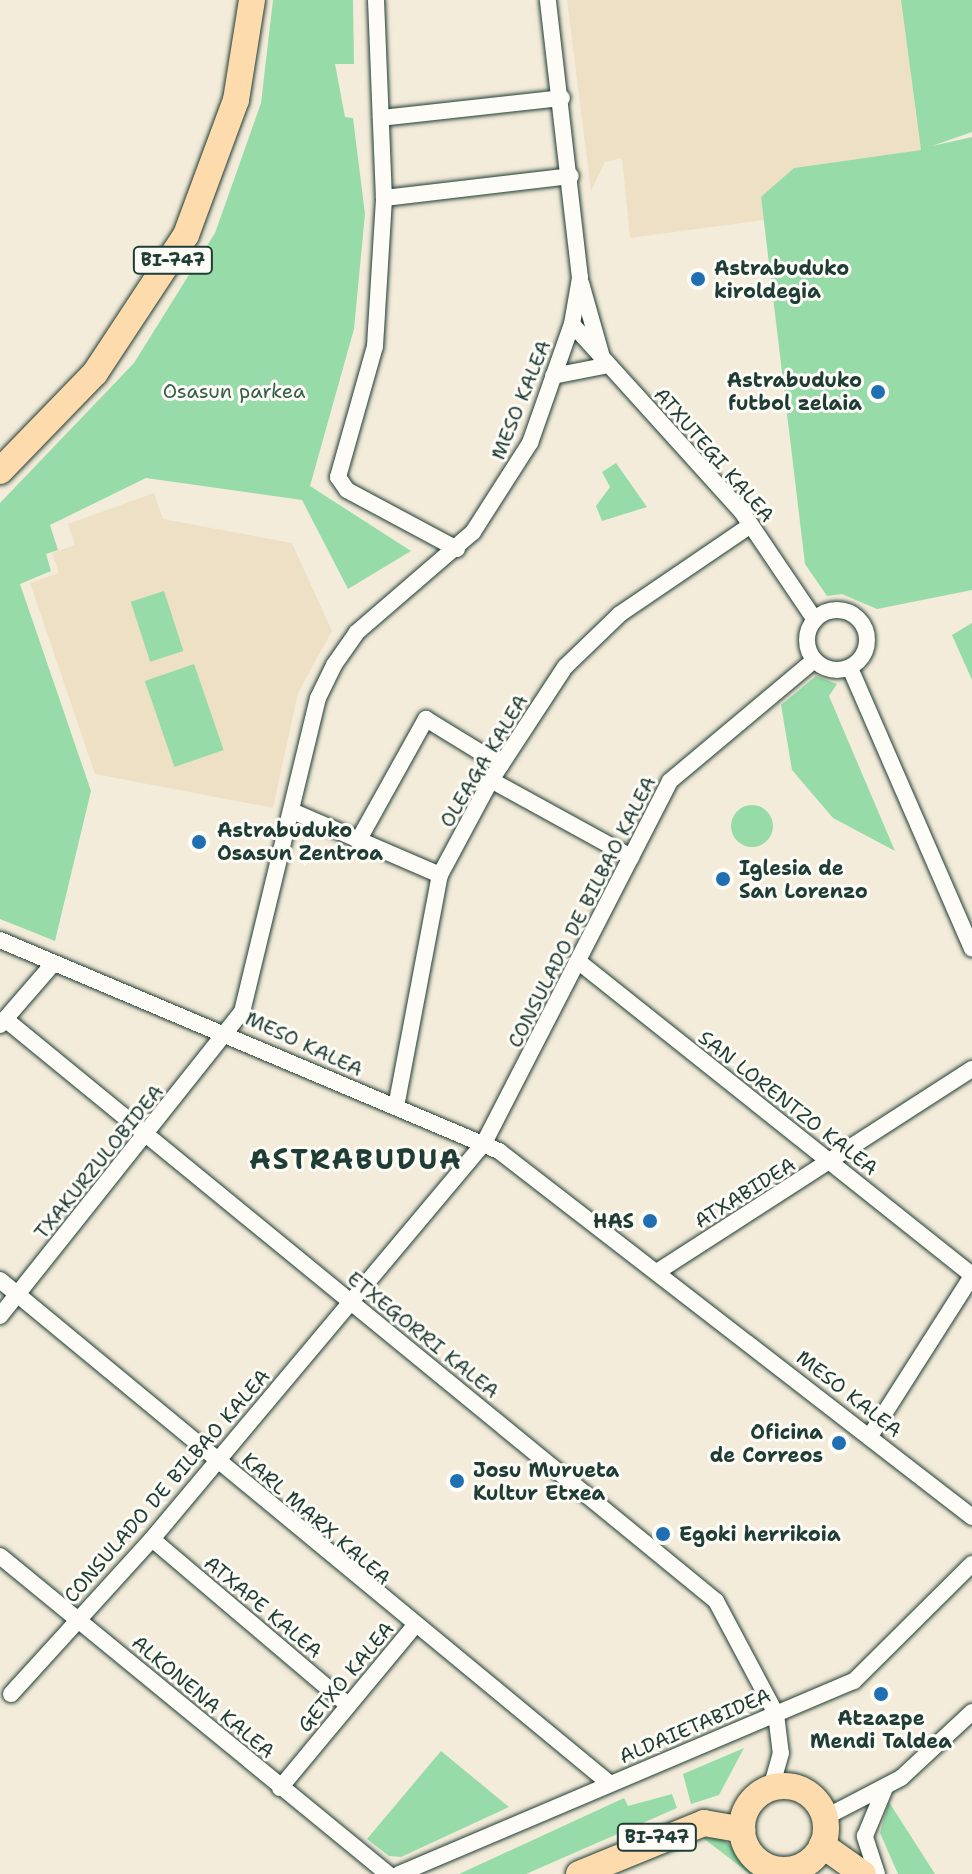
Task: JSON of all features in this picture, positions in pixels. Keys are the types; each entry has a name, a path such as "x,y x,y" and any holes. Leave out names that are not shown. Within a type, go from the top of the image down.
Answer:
{"main road":[{"name":"BI-747","path":"0,471 95,373 186,235 236,100 252,0"},
{"path":"771,1788 798,1788 824,1818 822,1845 799,1867 773,1869 751,1854 742,1830 749,1803 771,1788"},
{"name":"BI-747","path":"579,1874 704,1823 742,1830"},
{"path":"822,1845 863,1874"}],"street":[{"path":"376,0 384,198 375,346 338,477 347,490 457,549"},
{"name":"MESO KALEA","path":"548,0 571,176 580,278 572,324 504,489 457,549 356,633 334,665 318,698 253,978 230,1033 484,1143 660,1270 972,1517"},
{"path":"381,118 562,98"},
{"path":"384,198 571,176"},
{"path":"553,376 604,366 580,278"},
{"name":"ATXUTEGI KALEA","path":"572,324 604,366 751,525 815,620"},
{"name":"OLEAGA KALEA","path":"396,1107 440,875 491,780 565,667 609,625 751,525"},
{"path":"839,610 862,623 866,648 850,668 834,670 814,660 807,644 815,620 839,610"},
{"name":"CONSULADO DE BILBAO KALEA","path":"11,1694 152,1539 216,1459 353,1303 484,1143 670,781 814,660"},
{"path":"850,668 972,949"},
{"path":"358,841 426,719 501,765"},
{"path":"491,780 631,857"},
{"path":"292,811 440,875"},
{"path":"0,940 230,1033"},
{"name":"SAN LORENTZO KALEA","path":"579,962 972,1276"},
{"path":"2,1022 53,964"},
{"name":"ETXEGORRI KALEA","path":"2,1022 148,1129 353,1303 689,1575 716,1601 776,1714"},
{"name":"TXAKURZULOBIDEA","path":"0,1316 148,1129 230,1033"},
{"name":"ATXABIDEA","path":"660,1270 972,1069"},
{"path":"870,1436 972,1276"},
{"name":"KARL MARX KALEA","path":"0,1280 413,1628 610,1784"},
{"name":"ATXAPE KALEA","path":"152,1539 348,1705"},
{"name":"ALKONENA KALEA","path":"0,1556 383,1873"},
{"name":"ALDAIETABIDEA","path":"399,1874 864,1675 972,1564"},
{"name":"GETXO KALEA","path":"280,1788 413,1628"},
{"path":"824,1818 885,1788 972,1712"},
{"path":"771,1788 781,1753 776,1714"},
{"path":"877,1874 865,1836 885,1788"}],"shaded area":[{"path":"567,0 901,0 921,150 794,168 761,197 764,220 630,238 622,158 605,162 591,191"},
{"path":"154,493 163,519 292,543 332,631 298,693 273,808 95,774 30,583 59,573 52,553 75,545 68,524"}],"green space":[{"name":"Osasun parkea","path":"273,0 353,0 354,64 335,64 345,117 353,118 365,214 354,329 310,486 411,551 348,589 302,500 146,478 50,525 58,550 46,554 51,571 20,584 91,791 55,941 0,919 0,503 134,363 215,233 261,103"},
{"name":"Astrabuduko futbol zelaia","path":"901,0 972,0 972,132 932,146 972,137 972,590 877,609 842,594 827,596 805,564 761,197 794,168 921,150"},
{"path":"616,463 647,507 602,521 596,506 610,487 602,472"},
{"path":"164,591 183,651 150,662 131,602"},
{"path":"972,623 972,680 952,635"},
{"path":"194,664 224,750 174,767 145,681"},
{"path":"816,676 837,684 829,696 895,851 833,818 792,770 781,705"},
{"path":"752,805 767,811 773,826 767,841 752,847 737,841 731,826 737,811"},
{"path":"744,1748 719,1795 691,1804 683,1774"},
{"path":"441,1751 509,1807 401,1857 389,1856 367,1839"},
{"path":"672,1794 677,1808 526,1874 459,1874 624,1798 628,1806"},
{"path":"889,1802 935,1874 898,1874 880,1833"},
{"path":"703,1838 721,1838 767,1874 750,1874"}],"place":[{"name":"Astrabuduko kiroldegia","path":"698,279"},
{"name":"Astrabuduko futbol zelaia","path":"878,392"},
{"name":"Astrabuduko Osasun Zentroa","path":"199,842"},
{"name":"Iglesia de San Lorenzo","path":"723,879"},
{"name":"HAS","path":"650,1221"},
{"name":"Oficina de Correos","path":"839,1443"},
{"name":"Josu Murueta Kultur Etxea","path":"457,1481"},
{"name":"Egoki herrikoia","path":"663,1534"},
{"name":"Atzazpe Mendi Taldea","path":"881,1694"}],"district":[{"name":"ASTRABUDUA","path":"356,1159"}]}
